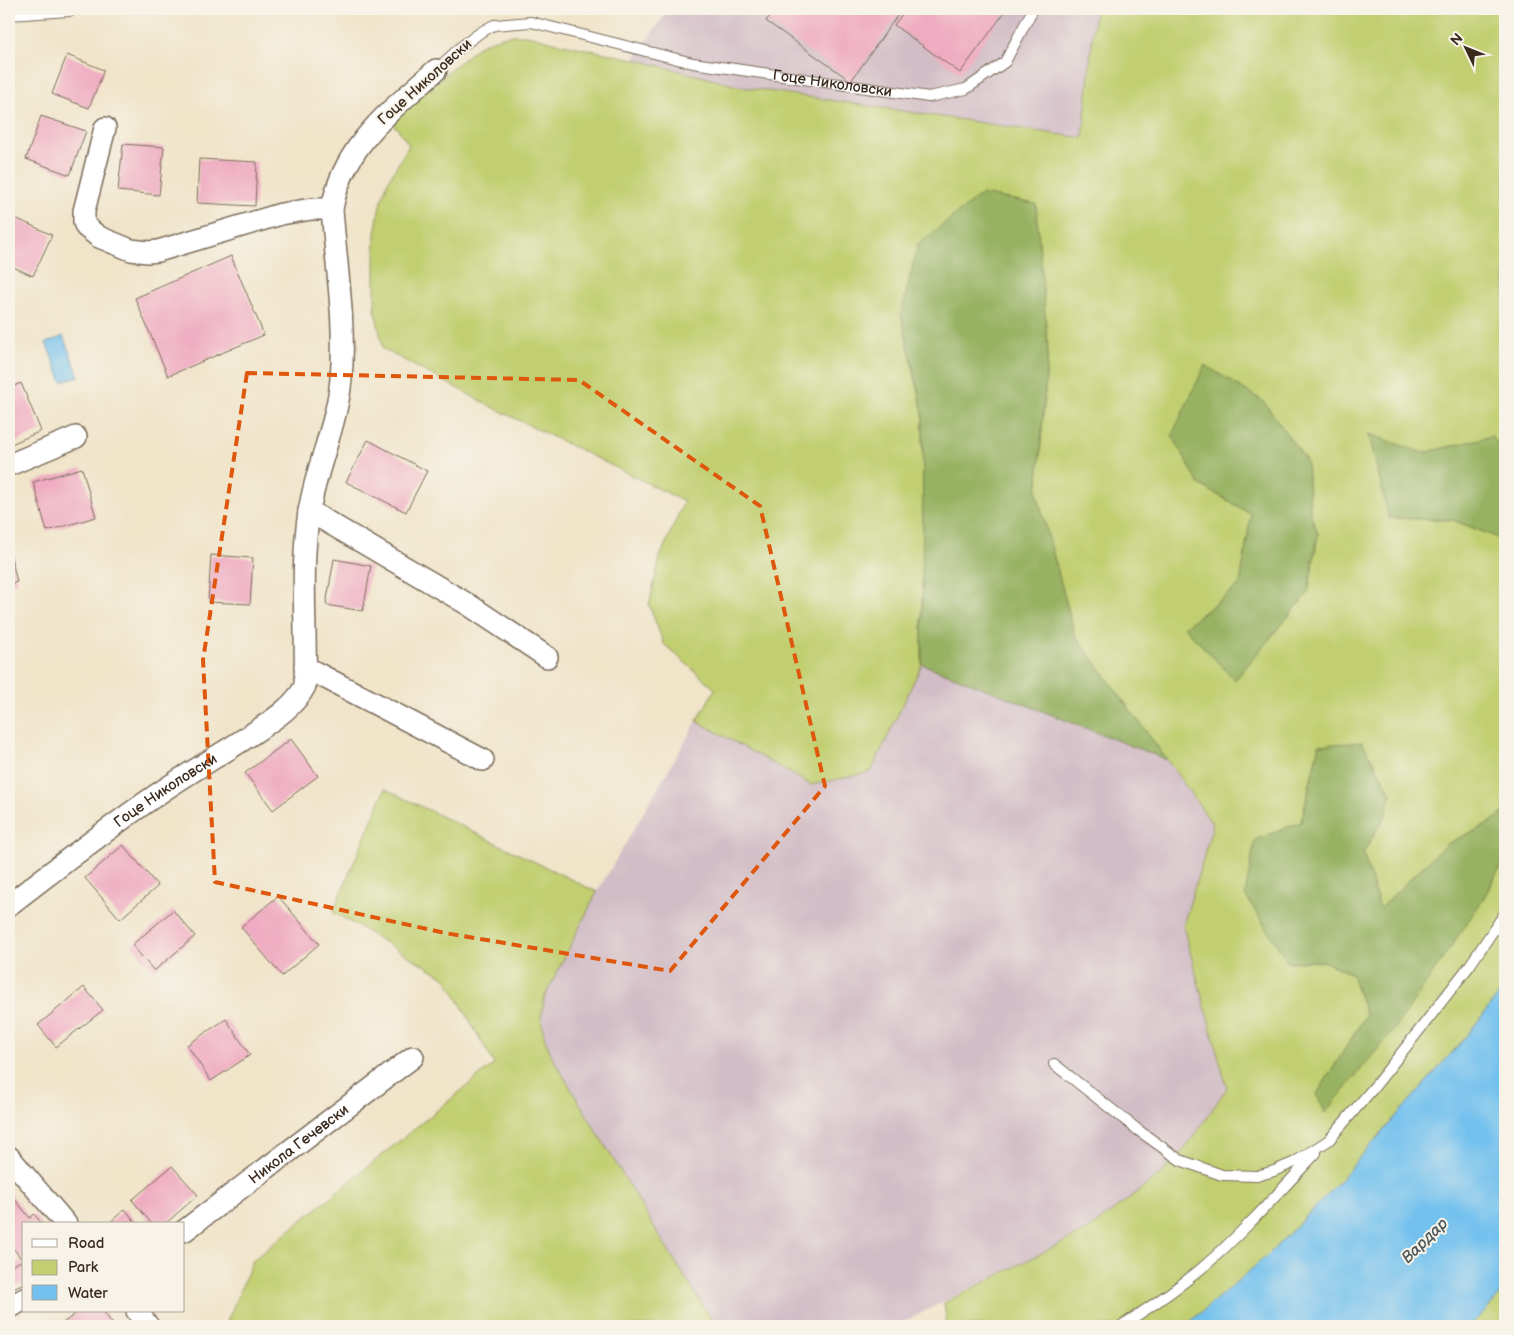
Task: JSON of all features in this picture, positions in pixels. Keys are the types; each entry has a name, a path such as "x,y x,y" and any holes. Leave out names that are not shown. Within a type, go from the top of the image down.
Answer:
{"street":[{"name":"Гоце Николовски","path":"9,905 141,806 237,744 287,708 296,700 305,686 305,546 309,511 334,420 341,380 341,316 332,209 340,179 353,153 384,117 436,70"},
{"path":"105,128 84,211 84,222 91,232 121,247 139,252 158,251 280,214 312,209 332,209"},
{"path":"9,465 76,437"},
{"path":"309,511 468,605 547,657"},
{"path":"305,667 483,760"},
{"name":"Никола Гечевски","path":"185,1230 413,1057"},
{"path":"9,1157 64,1222"},
{"path":"9,1308 22,1300"},
{"path":"137,1312 148,1326"}],"lane":[{"path":"9,15 69,11 74,9"},
{"name":"Гоце Николовски","path":"436,70 462,46 494,25 531,22 693,63 929,97 966,90 1005,62 1033,9"},
{"path":"1121,1326 1163,1298 1202,1268 1237,1235 1329,1140 1375,1086 1470,965 1505,913"},
{"path":"1054,1064 1138,1130 1180,1160 1222,1175 1257,1176 1274,1171 1296,1162 1329,1140"}],"highlighted area":[{"path":"247,373 579,380 760,506 825,786 670,971 445,933 215,882 203,660"}],"shaded area":[{"path":"669,9 1095,9 1083,138 742,87 634,59"},
{"path":"922,664 1167,760 1213,825 1183,926 1227,1088 1187,1146 1162,1173 1091,1228 895,1326 716,1326 663,1242 552,1057 544,1036 541,1017 545,996 597,892 697,721 811,785 871,772"}],"green space":[{"path":"1095,9 1332,9 1333,13 1420,9 1505,9 1505,458 1492,436 1423,454 1369,434 1389,518 1453,520 1501,539 1505,536 1505,811 1487,825 1446,844 1380,909 1363,852 1386,815 1319,745 1301,822 1255,840 1288,962 1323,961 1352,974 1366,1015 1317,1094 1483,899 1505,858 1505,987 1464,1039 1327,1195 1268,1255 1185,1326 947,1326 944,1303 1091,1228 1162,1173 1187,1146 1227,1088 1183,926 1213,825 1075,635 1037,494 1048,350 901,314 923,412 922,664 871,772 811,785 697,721 715,689 664,644 649,605 660,557 684,501 498,410 383,349 375,309 375,234 380,205 388,181 409,145 398,129 389,121 479,46 506,36 530,36 634,59 742,87 1083,138","holes":["1307,462 1310,513 1318,534 1308,593 1235,679 1184,627 1240,585 1251,514 1199,484"]},
{"path":"982,194 1036,204 1048,350 1037,494 1075,635 1167,760 922,664 923,412 901,314 918,244"},
{"path":"1205,365 1263,401 1307,462 1310,513 1318,534 1308,593 1235,680 1184,627 1240,585 1251,514 1199,484 1172,435"},
{"path":"1369,434 1423,453 1492,436 1505,458 1505,536 1501,539 1453,520 1389,518"},
{"path":"1362,742 1391,793 1386,815 1363,853 1380,908 1446,844 1487,825 1505,811 1505,858 1483,899 1400,1022 1325,1113 1317,1094 1366,1015 1352,974 1323,961 1288,962 1245,895 1255,840 1301,822 1319,745"},
{"path":"385,789 597,892 545,996 541,1017 544,1036 552,1057 663,1242 716,1326 225,1326 253,1260 494,1064 446,978 333,912"},
{"path":"1505,1290 1505,1326 1470,1326"}],"water":[{"path":"63,336 79,376 62,382 46,343"},
{"name":"Вардар","path":"1505,987 1505,1290 1470,1326 1185,1326 1268,1255 1327,1195 1464,1039"}],"building":[{"path":"775,9 902,9 851,81 766,21"},
{"path":"906,9 1007,9 960,73 894,25"},
{"path":"67,55 104,70 89,108 52,94"},
{"path":"41,116 86,131 70,175 26,159"},
{"path":"123,144 164,147 159,195 118,191"},
{"path":"199,159 257,162 255,206 197,203"},
{"path":"9,215 52,235 33,276 9,265"},
{"path":"231,256 264,335 168,376 135,298"},
{"path":"21,383 41,431 9,445 9,388"},
{"path":"368,440 427,471 406,512 346,482"},
{"path":"82,468 96,517 47,531 33,482"},
{"path":"9,548 17,582 9,584"},
{"path":"211,555 253,558 250,604 208,602"},
{"path":"334,559 371,566 363,611 326,605"},
{"path":"291,739 318,776 273,810 245,773"},
{"path":"123,845 158,886 120,919 85,878"},
{"path":"278,896 319,944 282,976 241,927"},
{"path":"173,910 195,936 154,971 132,945"},
{"path":"84,987 103,1010 56,1047 38,1025"},
{"path":"226,1019 250,1055 211,1081 187,1045"},
{"path":"172,1166 198,1195 167,1222 150,1222 132,1200"},
{"path":"9,1192 30,1218 34,1214 40,1222 22,1222 22,1259 9,1243"},
{"path":"125,1209 135,1222 110,1222"},
{"path":"21,1261 22,1263 22,1284 11,1289 9,1284 9,1267"},
{"path":"78,1312 104,1312 114,1326 65,1326 63,1323"}]}
